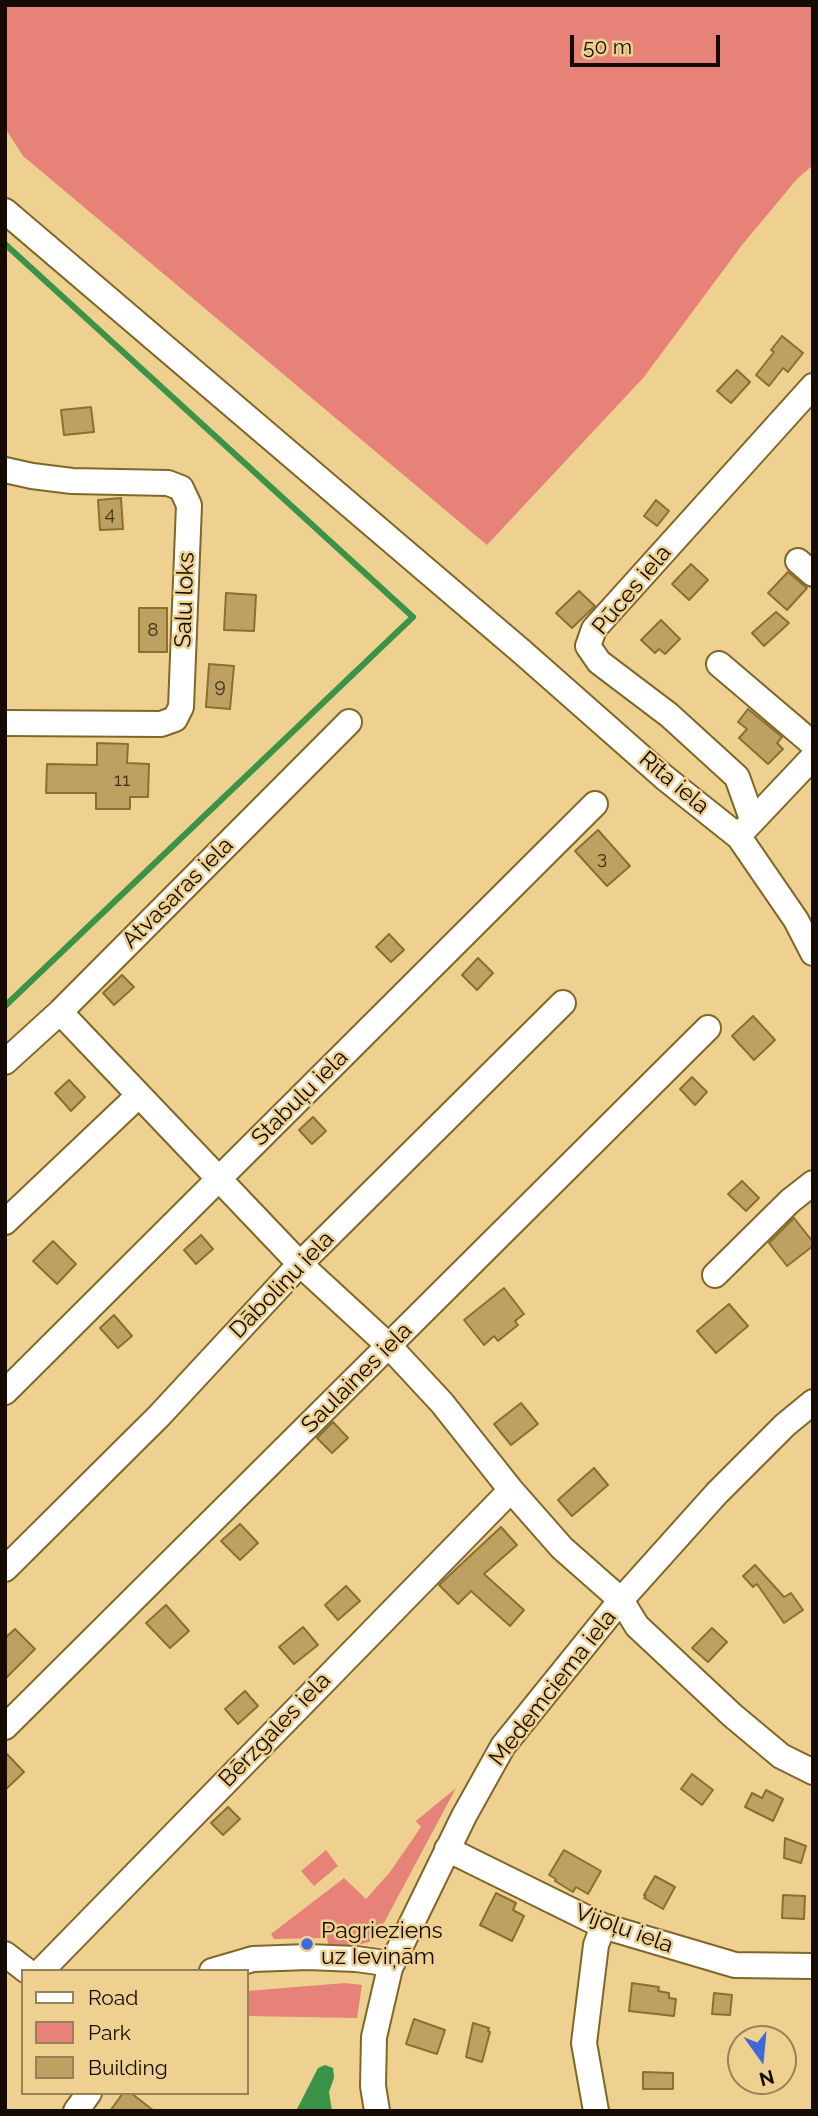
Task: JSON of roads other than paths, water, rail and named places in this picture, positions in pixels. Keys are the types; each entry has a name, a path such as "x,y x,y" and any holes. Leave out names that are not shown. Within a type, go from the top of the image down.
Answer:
{"street":[{"name":"Rīta iela","path":"5,211 665,778 746,828 813,953"},
{"name":"Pūces iela","path":"746,828 737,777 669,715 599,662 589,646 594,629 813,386"},
{"name":"Salu loks","path":"5,470 72,481 168,483 181,488 189,505 181,706 175,719 160,724 5,723"},
{"path":"719,664 813,744"},
{"name":"Atvasaras iela","path":"5,1062 60,1012 349,722"},
{"path":"746,828 813,757"},
{"name":"Stabuļu iela","path":"5,1392 595,804"},
{"name":"Dāboliņu iela","path":"5,1569 159,1416 300,1264 562,1003"},
{"path":"60,1012 300,1264 389,1346 442,1404 510,1490 562,1548 621,1600 637,1626 732,1715 781,1756 813,1772"},
{"name":"Saulaines iela","path":"5,1727 708,1028"},
{"path":"5,1222 139,1095"},
{"path":"715,1275 813,1183"},
{"name":"Medemciema iela","path":"377,2111 373,2086 374,2036 390,1968 447,1849 503,1746 621,1600 717,1493 785,1425 813,1402"},
{"name":"Bērzgales iela","path":"43,1969 510,1490"},
{"name":"Vijoļu iela","path":"447,1849 603,1926 735,1965 813,1966"},
{"path":"596,2111 584,2043 596,1945 603,1926"},
{"path":"5,1954 24,1969"},
{"path":"222,1967 266,1958 340,1957 378,1962 390,1968"},
{"path":"76,2111 88,2095"}],"waterway":[{"path":"5,244 413,617 5,1006"}],"place":[{"name":"Pagrieziens uz Ieviņām","path":"307,1944"}]}
